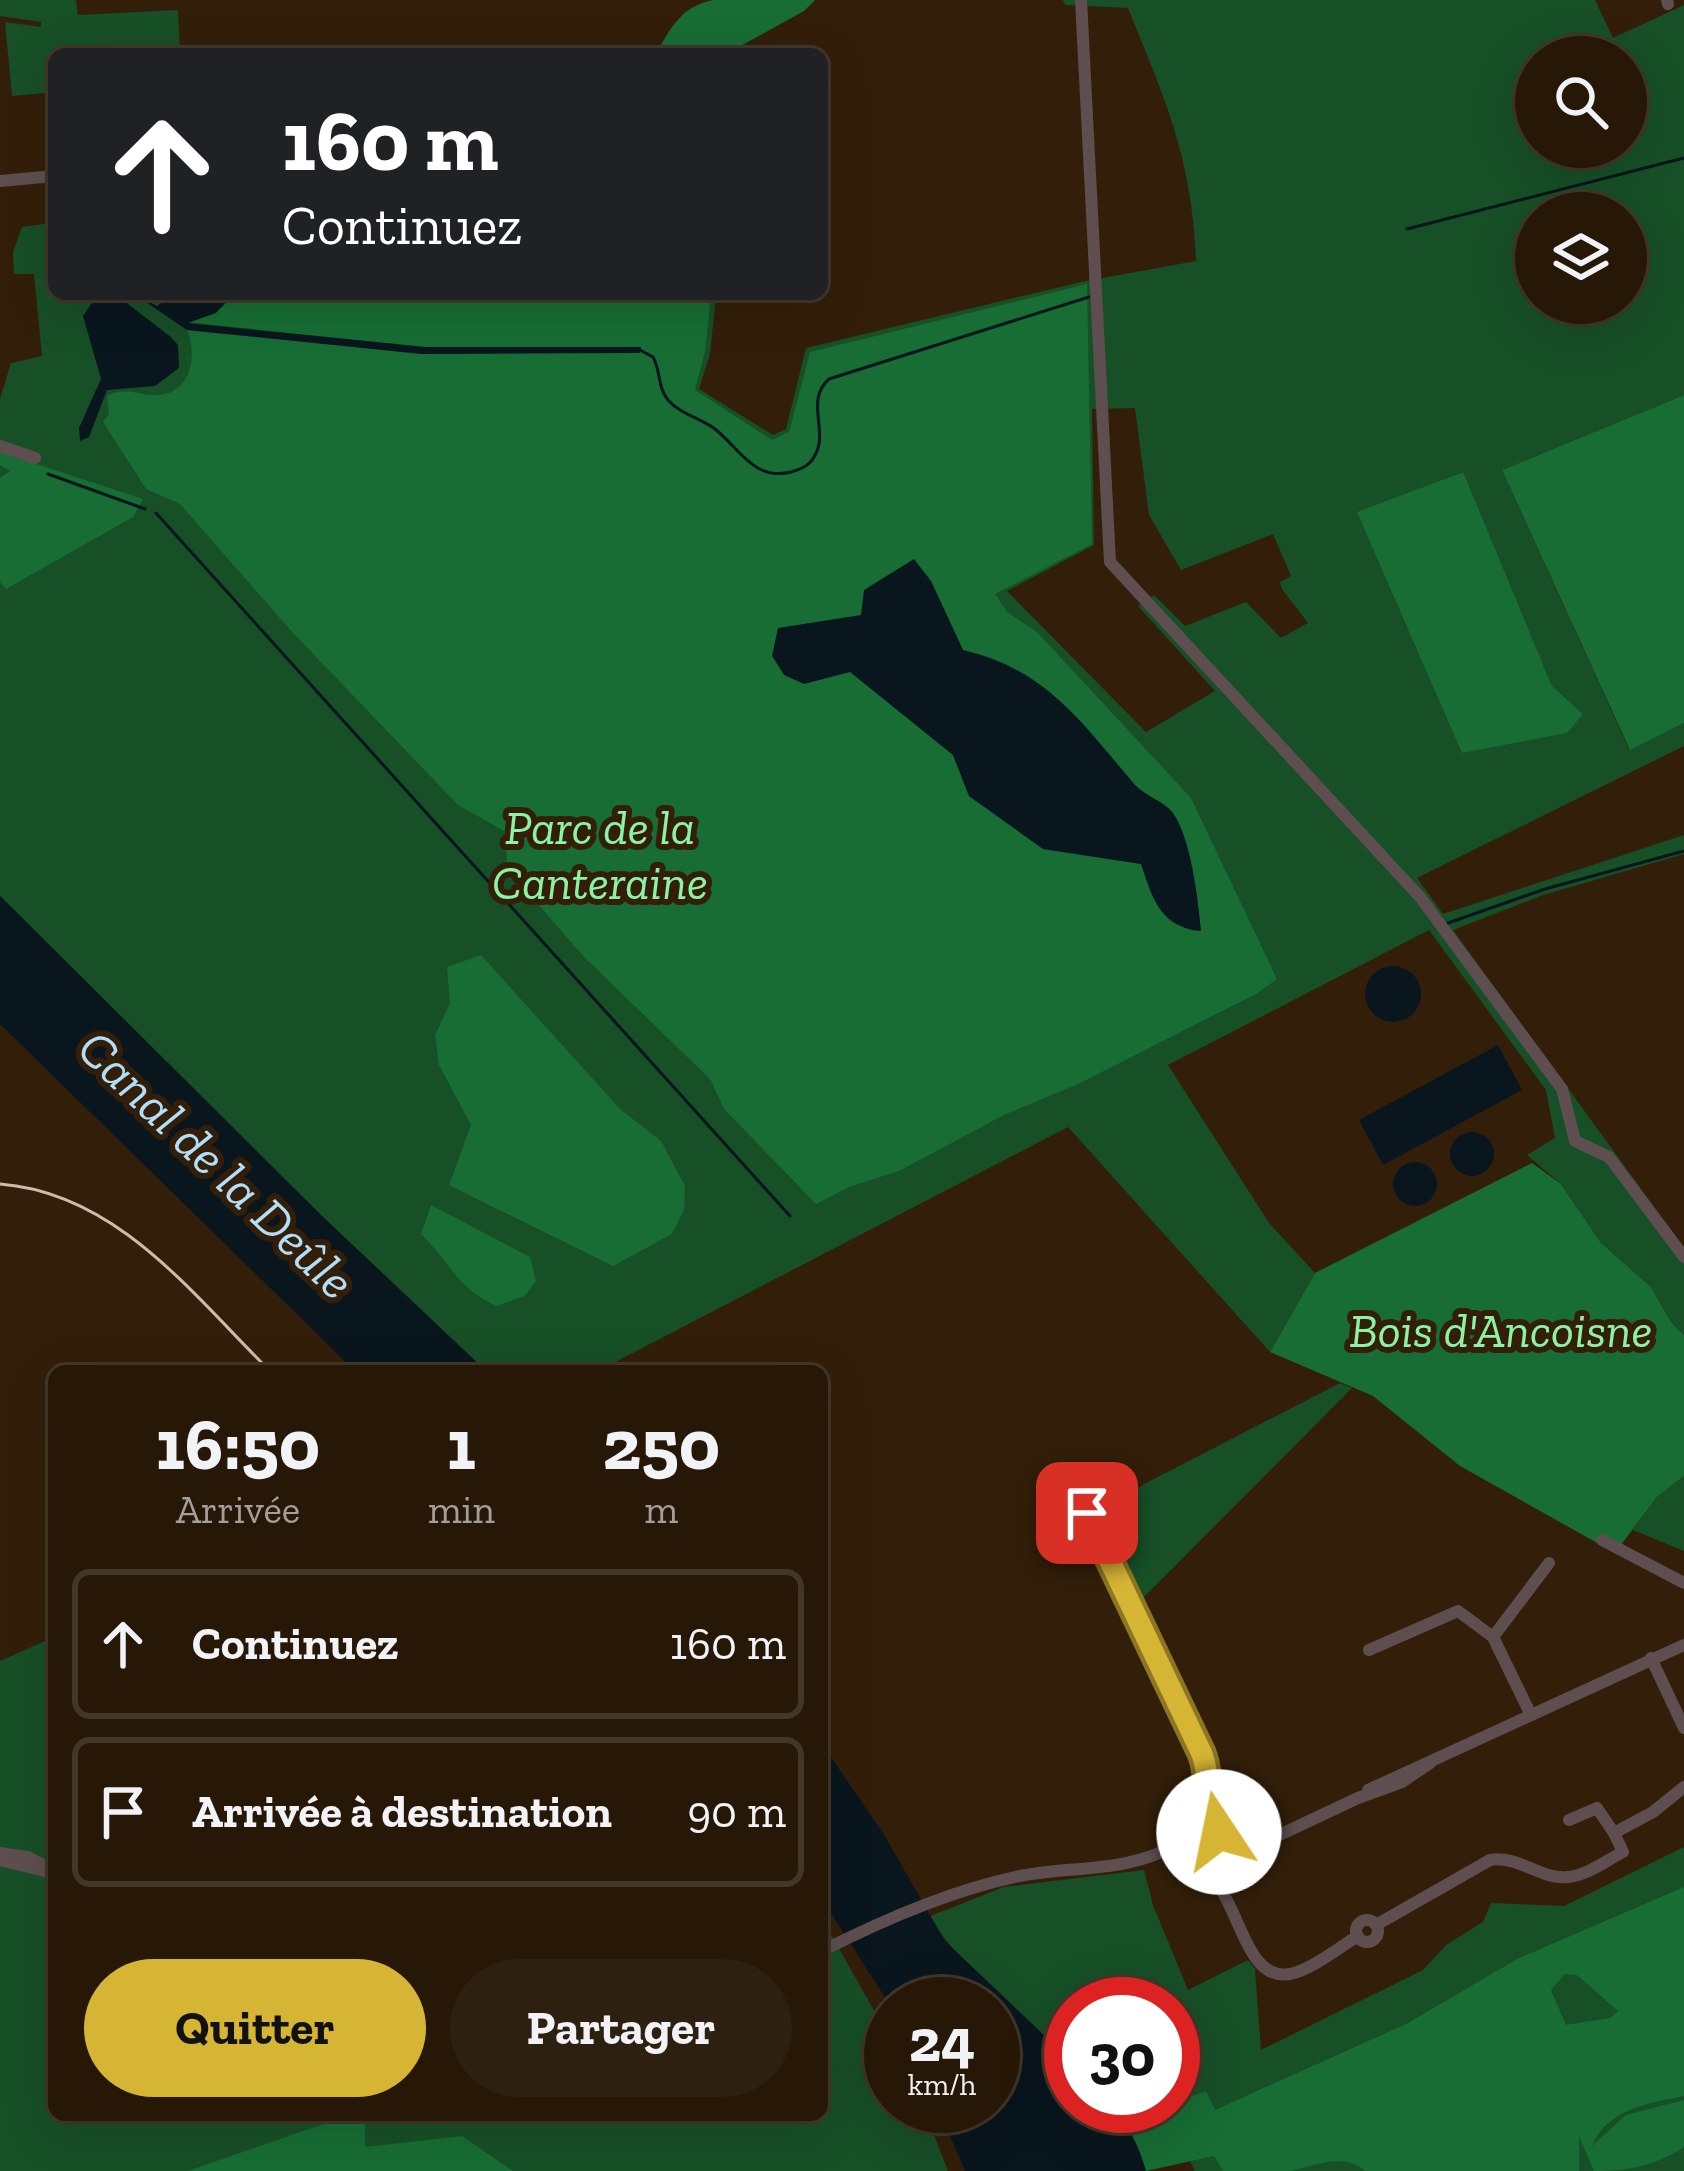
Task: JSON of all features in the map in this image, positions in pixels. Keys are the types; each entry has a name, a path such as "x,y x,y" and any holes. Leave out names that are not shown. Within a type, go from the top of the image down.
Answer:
{"street":[{"path":"1081,0 1110,562 1402,876 1562,1089 1575,1141 1614,1161 1684,1257"},
{"path":"0,181 48,177"},
{"path":"0,446 35,458"},
{"path":"1087,1513 1205,1761 1205,1805 1192,1837"},
{"path":"1603,1540 1684,1583"},
{"path":"1493,1637 1549,1564"},
{"path":"1369,1650 1454,1610 1493,1637 1531,1715"},
{"path":"828,1950 950,1900 1032,1874 1144,1862 1190,1875 1202,1872 1684,1646"},
{"path":"1651,1658 1684,1728"},
{"path":"1614,1833 1652,1812 1684,1786"},
{"path":"1205,1805 1229,1850 1218,1882"},
{"path":"1202,1872 1218,1882 1254,1957 1272,1972 1295,1972 1358,1936 1373,1940 1376,1925 1495,1859 1512,1859 1556,1876 1574,1876 1623,1852 1597,1808 1569,1820"},
{"path":"1144,1862 1210,1830 1260,1844"},
{"path":"1177,1868 1173,1854 1178,1844"},
{"path":"0,1857 48,1870"},
{"path":"950,1900 982,1893"}],"green space":[{"path":"0,0 76,0 78,15 178,10 180,48 48,48 48,93 12,96 5,22 41,27 41,22 0,16"},
{"path":"815,0 804,11 737,48 660,48 685,13 702,3"},
{"name":"Parc de la Canteraine","path":"1063,0 1595,0 1612,36 1515,36 1515,168 1647,168 1647,36 1617,36 1684,5 1684,395 1502,470 1629,749 1684,723 1684,746 1417,878 1443,914 1684,835 1684,854 1543,895 1453,930 1684,1248 1684,1335 1651,1287 1601,1243 1561,1184 1527,1155 1555,1138 1546,1090 1429,930 1168,1065 1269,1223 1315,1273 1270,1352 1068,1127 610,1365 480,1365 323,1217 0,896 0,399 11,363 42,356 34,274 14,274 13,252 22,227 48,224 48,300 715,300 710,354 699,389 773,435 786,429 806,348 1081,282 1196,261 1183,160 1128,8 1065,5","holes":["1135,408 1149,515 1181,570 1273,534 1291,576 1280,582 1282,589 1308,623 1281,638 1246,602 1185,626 1154,595 1138,606 1215,691 1146,732 1007,591 1094,545 1092,409","1462,472 1552,686 1583,714 1358,513"]},
{"path":"1087,284 1092,544 995,594 1007,612 1037,632 1191,798 1277,979 1078,1084 1004,1115 899,1171 849,1187 816,1204 724,1109 710,1079 584,957 508,870 504,831 458,805 294,634 180,504 146,489 103,422 109,414 107,396 126,391 167,393 184,381 192,351 187,330 422,354 640,352 640,347 424,347 186,322 223,307 228,300 710,300 695,390 772,440 789,432 810,352","holes":["931,581 963,650 993,659 1041,685 1061,702 1135,785 1172,813 1189,853 1201,931 1141,864 1043,849 969,796 953,755 850,671 861,615"]},
{"path":"1684,395 1684,723 1630,750 1502,470"},
{"path":"0,452 143,499 133,517 6,589 0,582 0,478 10,471 0,465"},
{"path":"1463,472 1552,686 1583,714 1567,733 1462,753 1357,512"},
{"path":"481,955 620,1109 661,1141 685,1186 684,1210 672,1234 613,1266 449,1185 471,1125 439,1065 435,1035 450,1003 447,967"},
{"name":"Bois d'Ancoisne","path":"1532,1163 1561,1184 1601,1243 1651,1287 1684,1335 1684,1476 1657,1497 1615,1553 1460,1466 1373,1396 1270,1352 1315,1273"},
{"path":"431,1205 530,1257 536,1281 525,1296 496,1306 462,1282 421,1234"},
{"path":"1340,1383 1352,1388 1141,1600 1096,1509"},
{"path":"1684,1476 1684,1551 1633,1530 1657,1497"},
{"path":"48,1640 48,2121 828,2121 828,1929 864,1993 864,2133 933,2133 948,2171 0,2171 0,1661"},
{"path":"1684,1847 1684,2171 1195,2171 1181,2145 1135,2139 1131,2133 1200,2133 1200,1984 1248,1960 1255,1969 1261,2050 1423,1970 1446,1945 1483,1922 1491,1903 1564,1906"},
{"path":"1144,1870 1183,1977 1044,1977 1044,2035 1020,2013 1020,1977 982,1977 928,1917 1004,1887"},
{"path":"1684,1887 1684,2096 1618,2116 1592,2146 1626,2115 1684,2100 1684,2147 1673,2153 1652,2163 1594,2171 1579,2136 1579,2171 1365,2171 1338,2161 1291,2171 1223,2171 1214,2156 1146,2171 1129,2133 1200,2133 1200,2093 1206,2091 1215,2110 1408,2023 1517,1959","holes":["1565,1974 1577,1975 1618,2011 1610,2018 1566,2025 1551,1990"]},
{"path":"332,2121 365,2121 365,2147 462,2136 513,2171 188,2171"}],"water":[{"path":"123,300 178,345 179,368 155,386 107,390 89,437 80,441 79,428 101,379 83,316 91,304"},
{"path":"143,300 157,306 166,300 228,300 216,313 188,323 425,347 641,347 640,353 422,354 187,330"},
{"path":"914,559 931,581 963,650 992,659 1040,685 1079,720 1135,785 1173,813 1189,853 1201,931 1167,917 1154,899 1141,864 1043,849 969,796 953,755 850,672 804,684 784,675 772,656 778,628 861,615 864,590"},
{"name":"Canal de la Deûle","path":"0,896 323,1217 480,1365 349,1365 0,1024"},
{"path":"1393,966 1412,975 1421,994 1412,1013 1393,1022 1374,1013 1365,994 1374,975"},
{"path":"1498,1045 1522,1090 1383,1165 1359,1120"},
{"path":"1472,1132 1487,1139 1494,1154 1487,1169 1472,1176 1457,1169 1450,1154 1457,1139"},
{"path":"1415,1162 1430,1169 1437,1184 1430,1199 1415,1206 1400,1199 1393,1184 1400,1169"},
{"path":"828,1753 883,1833 945,1941 983,1977 872,1977 828,1908"},
{"path":"1020,2012 1044,2035 1044,2133 1131,2133 1146,2171 965,2171 949,2133 1020,2133"}],"waterway":[{"path":"1407,229 1684,158"},
{"path":"638,349 653,357 662,389 673,405 715,429 757,468 778,474 801,468 814,457 820,437 818,397 829,379 1089,297"},
{"path":"48,474 145,509"},
{"path":"156,513 790,1216"},
{"path":"1448,923 1545,889 1684,851"}],"railway":[{"path":"0,1184 42,1191 116,1227 181,1280 264,1365"}],"route":[{"path":"1087,1513 1202,1754 1208,1769 1205,1805 1219,1832"}]}
